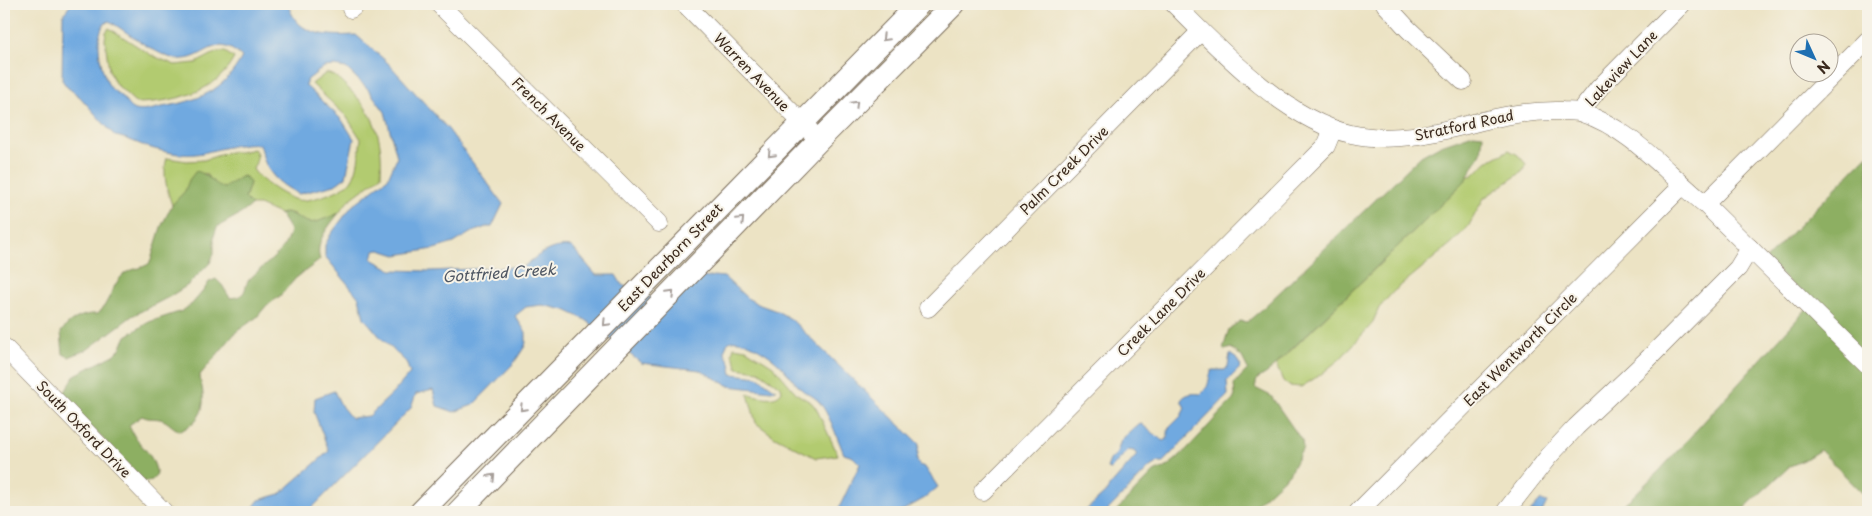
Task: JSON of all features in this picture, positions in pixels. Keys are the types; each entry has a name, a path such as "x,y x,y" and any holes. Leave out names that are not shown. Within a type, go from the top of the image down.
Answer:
{"main road":[{"name":"East Dearborn Street","path":"421,512 919,4"},
{"name":"East Dearborn Street","path":"458,512 819,140 954,4"}],"street":[{"name":"French Avenue","path":"439,4 659,223"},
{"name":"Warren Avenue","path":"685,4 819,140"},
{"name":"Stratford Road","path":"1174,4 1201,31 1280,101 1296,112 1350,134 1401,138 1432,134 1519,112 1545,110 1580,112 1625,134 1639,144 1682,186 1705,204 1868,365"},
{"name":"Lakeview Lane","path":"1580,112 1599,88 1682,4"},
{"path":"1389,7 1408,29 1462,81"},
{"name":"Palm Creek Drive","path":"928,308 1201,31"},
{"path":"1705,204 1868,40"},
{"name":"Creek Lane Drive","path":"983,491 1326,146 1334,129"},
{"name":"East Wentworth Circle","path":"1358,512 1682,186"},
{"path":"1505,512 1549,456 1576,427 1647,360 1738,268 1750,248"},
{"name":"South Oxford Drive","path":"4,347 164,512"}],"green space":[{"path":"109,28 151,55 175,65 196,63 217,52 225,52 234,58 216,80 192,94 164,101 136,103 115,83 109,70 105,40 106,32"},
{"path":"326,73 333,75 341,81 365,107 376,128 381,150 381,176 348,201 339,213 317,223 308,223 299,219 294,214 286,212 280,214 259,205 252,205 245,199 250,183 243,176 224,188 215,185 205,173 172,205 165,175 167,158 187,161 204,160 229,152 254,149 257,156 253,169 256,173 272,188 297,200 317,198 347,185 354,177 356,171 361,139 346,116 312,84"},
{"path":"1473,134 1483,135 1481,153 1465,181 1267,373 1257,379 1255,388 1271,396 1302,441 1303,448 1289,474 1248,512 1115,512 1154,472 1168,466 1185,451 1233,400 1235,396 1234,384 1248,369 1242,357 1231,348 1223,349 1229,329 1240,321 1247,322 1259,312 1421,156 1441,145"},
{"path":"1509,150 1518,155 1526,164 1522,172 1484,198 1468,227 1453,242 1393,292 1379,308 1372,324 1340,359 1301,387 1289,386 1283,381 1276,365 1467,177 1473,175 1487,162"},
{"path":"1868,155 1868,499 1820,450 1790,466 1740,512 1612,512 1630,499 1660,470 1811,304 1766,259"},
{"path":"196,171 204,174 224,188 242,176 247,178 250,183 245,198 252,205 217,227 214,236 214,253 210,263 188,285 132,316 88,349 69,357 63,354 61,332 72,321 82,316 98,314 124,274 150,263 161,227 172,205 185,191 189,180"},
{"path":"286,212 308,222 318,221 339,213 323,235 319,247 320,260 296,278 257,317 236,332 200,375 203,402 201,413 195,421 181,431 163,420 142,416 129,425 155,466 157,475 152,480 145,482 62,397 75,375 114,355 120,349 126,336 149,322 182,311 192,304 209,282 216,279 230,298 239,297 243,294 248,281 284,246 290,230 280,214"},
{"path":"734,347 746,349 773,366 797,394 812,403 838,455 816,458 775,437 756,423 748,394 772,397 782,391 781,387 759,371 737,368 732,354"}],"water":[{"name":"Gottfried Creek","path":"71,4 285,4 288,5 295,19 307,29 323,34 356,35 387,62 448,129 503,204 492,227 486,227 470,233 454,243 434,249 396,255 380,250 374,251 372,259 392,270 430,271 513,267 521,269 550,249 572,247 596,275 616,275 622,285 664,303 702,276 707,278 713,276 724,277 747,298 791,319 919,444 917,460 919,465 925,467 938,487 925,498 900,512 837,512 860,464 853,457 844,454 828,417 820,404 814,397 802,390 780,365 765,353 748,344 732,341 727,345 725,353 730,362 732,374 758,377 776,390 729,386 700,370 641,363 586,320 565,310 542,305 526,307 515,316 526,332 525,346 514,363 473,405 454,412 437,406 433,390 416,394 411,408 308,512 254,512 252,509 259,500 280,494 329,451 314,412 315,398 334,391 342,407 351,418 369,416 410,373 406,362 381,338 364,318 359,298 325,256 325,245 331,234 352,206 388,178 397,157 385,112 368,89 346,68 324,67 306,81 306,86 342,120 354,139 346,177 335,185 299,194 283,185 270,172 263,158 261,147 255,144 185,154 156,149 115,136 62,80 63,15","holes":["109,21 152,49 169,57 187,59 210,49 224,46 232,49 242,57 227,78 198,98 175,105 141,111 135,110 110,87 101,62 99,52 100,32"]},
{"path":"1230,354 1237,359 1241,367 1227,381 1228,395 1163,462 1158,462 1150,467 1106,512 1084,512 1106,492 1137,455 1134,451 1128,450 1111,469 1107,468 1110,460 1117,453 1121,440 1140,423 1163,441 1168,438 1168,429 1181,416 1185,408 1181,400 1187,395 1201,394 1208,386 1212,370 1225,370 1228,366"},
{"path":"1541,500 1547,502 1542,512 1530,512"}]}
